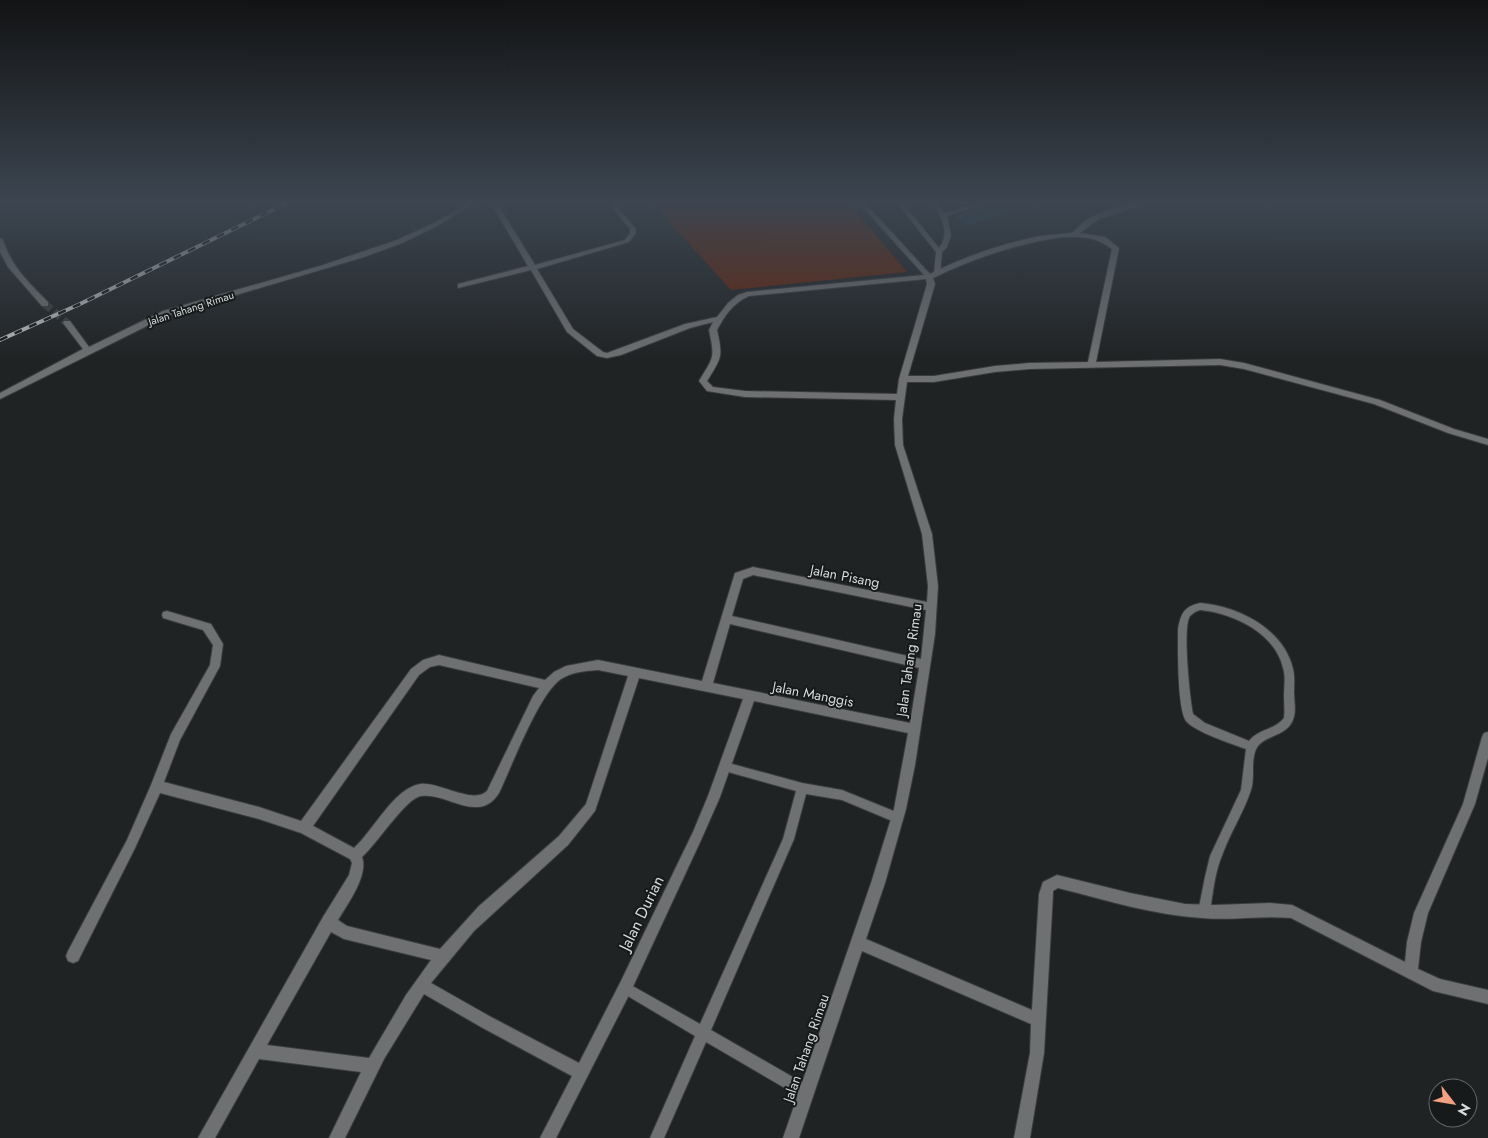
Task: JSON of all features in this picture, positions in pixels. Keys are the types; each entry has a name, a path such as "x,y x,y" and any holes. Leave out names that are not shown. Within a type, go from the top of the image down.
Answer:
{"street":[{"path":"5,256 18,275 45,304"},
{"name":"Jalan Tahang Rimau","path":"0,396 88,350 167,313 301,275 356,256"},
{"path":"527,256 570,330 600,354 606,356 688,326 718,319"},
{"path":"461,286 575,256"},
{"path":"914,256 933,275"},
{"path":"900,397 777,396 721,392 710,389 703,382 716,361 718,353 713,330 718,319 733,302 747,294 933,275 956,264 980,256"},
{"path":"1091,365 1114,256"},
{"name":"Jalan Tahang Rimau","path":"791,1138 878,883 897,818 909,765 925,665 932,607 933,578 927,534 899,445 898,419 903,379 930,291 933,275"},
{"path":"67,323 88,350"},
{"path":"903,379 929,380 995,369 1021,367 1204,361 1235,364 1377,402 1451,431 1488,442"},
{"name":"Jalan Pisang","path":"726,620 740,576 753,571 932,607"},
{"path":"73,956 105,897 157,786 175,738 215,666 218,644 207,627 167,615"},
{"path":"706,687 726,620 925,665"},
{"path":"304,828 399,693 415,672 427,663 439,660 547,685 537,700 495,789 488,798 472,802 434,791 419,790 407,795 370,842 355,855"},
{"name":"Jalan Manggis","path":"547,685 556,675 573,667 598,665 914,729"},
{"path":"336,1138 371,1066 401,1013 443,956 470,925 553,853 583,819 596,795 636,672"},
{"name":"Jalan Durian","path":"548,1138 582,1073 681,870 725,767 750,696"},
{"path":"1411,971 1414,942 1421,913 1469,804 1488,738"},
{"path":"157,786 259,813 304,828 355,855 358,863 354,876 206,1138"},
{"path":"1022,1138 1037,1053 1046,894 1048,887 1057,881 1156,906 1204,912 1279,910 1292,912 1438,986 1488,997"},
{"path":"328,922 344,932 443,956"},
{"path":"858,943 1040,1020"},
{"path":"422,985 456,1006 582,1073"},
{"path":"256,1051 371,1066"}],"lane":[{"path":"933,275 938,256"},
{"path":"1204,912 1208,886 1217,855 1246,789 1252,746 1260,736 1282,728 1288,719 1288,667 1282,652 1253,624 1231,612 1197,605 1190,610 1184,621 1183,652 1188,713 1196,723 1252,746"},
{"path":"725,767 802,788 842,795 897,818"},
{"path":"657,1138 788,839 802,788"},
{"path":"624,988 807,1093"}],"shaded area":[{"path":"700,256 894,256 907,272 731,290"}],"tunnel":[{"path":"45,304 67,323"}],"railway":[{"path":"0,340 80,304 178,256"}]}
